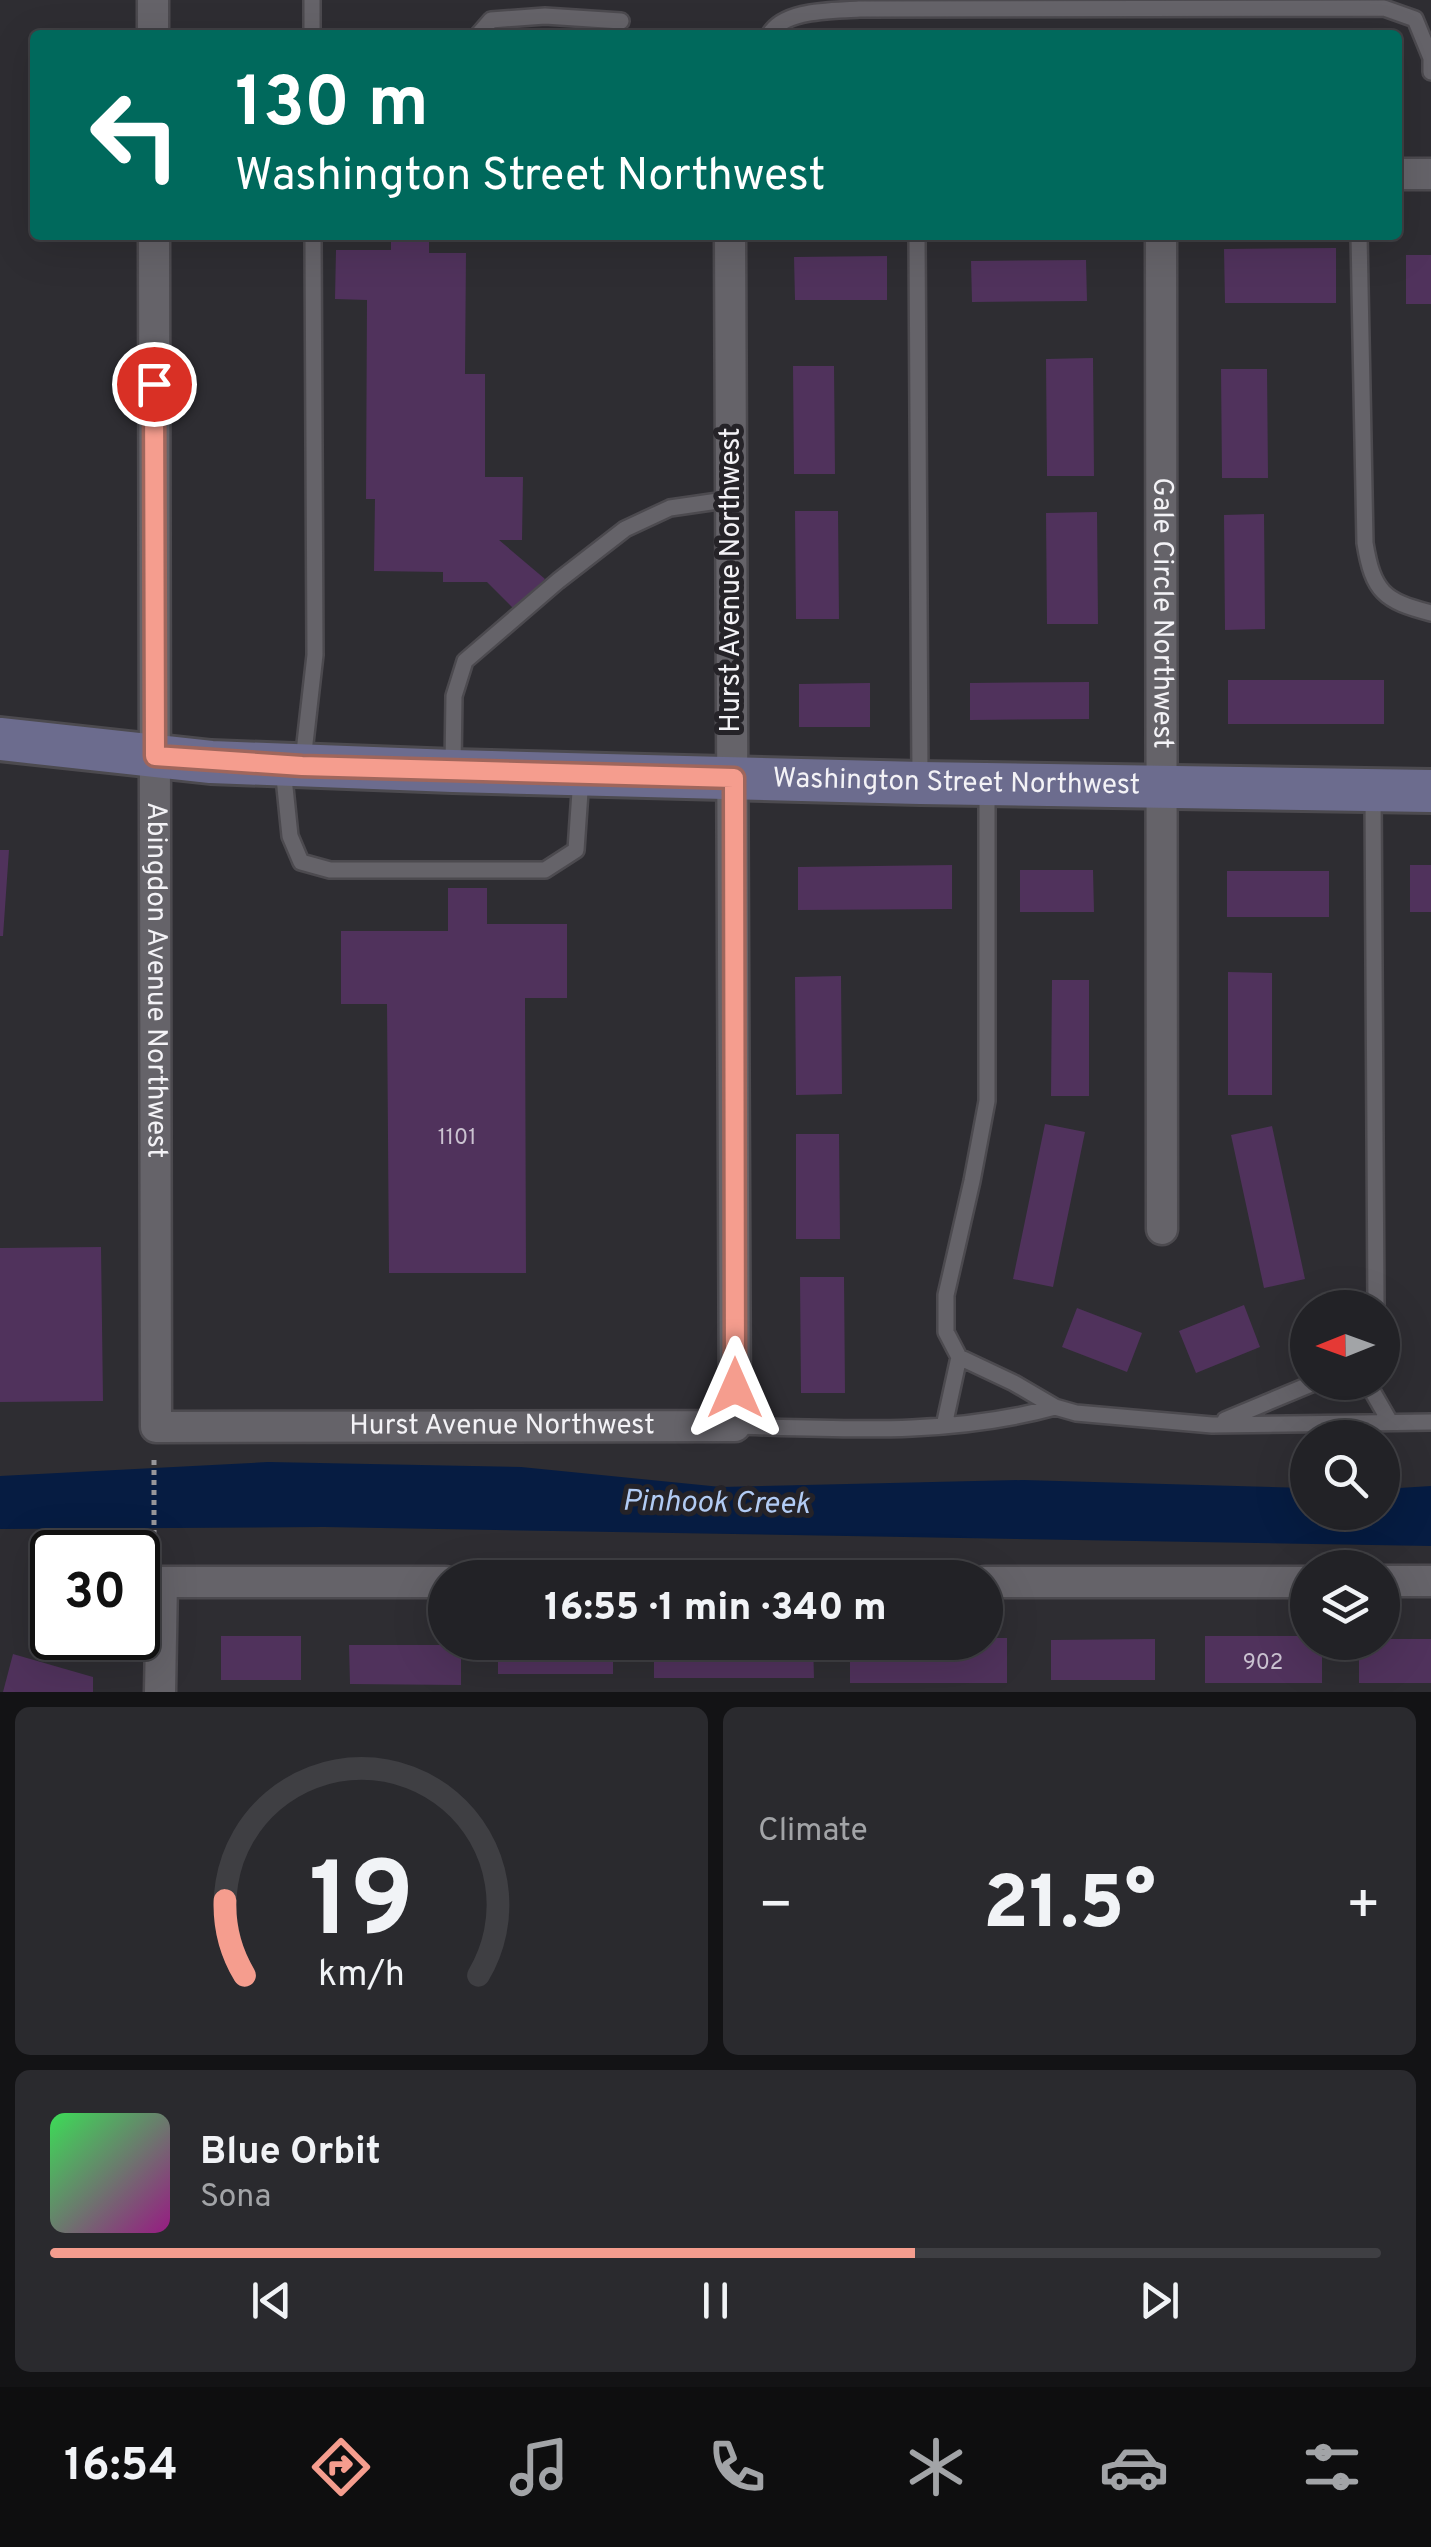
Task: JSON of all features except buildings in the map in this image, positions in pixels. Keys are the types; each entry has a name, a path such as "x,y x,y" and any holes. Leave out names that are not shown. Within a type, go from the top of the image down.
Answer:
{"main road":[{"name":"Washington Street Northwest","path":"0,739 155,756 452,771 1431,791"}],"street":[{"path":"153,0 153,30"},
{"path":"1402,174 1431,174"},
{"name":"Abingdon Avenue Northwest","path":"154,240 155,1439"},
{"name":"Hurst Avenue Northwest","path":"155,1439 736,1426 730,240"},
{"name":"Gale Circle Northwest","path":"1161,240 1162,1229"},
{"path":"1400,1581 1431,1580"},
{"path":"160,1692 162,1582 428,1582"},
{"path":"1003,1582 1290,1582"}],"lane":[{"path":"312,0 312,30"},
{"path":"771,30 805,14 859,9 1384,8 1415,19 1430,58 1431,72"},
{"path":"482,30 490,20 545,16 621,21"},
{"path":"312,240 316,655 292,765 290,836 301,862 330,870 545,870 576,850 581,774"},
{"path":"917,240 920,783"},
{"path":"1360,240 1365,543 1370,575 1394,604 1431,613"},
{"path":"452,771 454,696 465,662 625,529 670,508 732,499"},
{"path":"987,784 987,1101 946,1295 946,1332 960,1358 1014,1382 1055,1407 1076,1413 1212,1426 1290,1424"},
{"path":"1373,790 1376,1290"},
{"path":"944,1426 960,1358"},
{"path":"1212,1426 1290,1393"},
{"path":"736,1426 880,1430 1017,1417 1055,1407"},
{"path":"1400,1422 1431,1422"}],"path":[{"path":"154,1530 155,1439"}],"water":[{"name":"Pinhook Creek","path":"268,1462 521,1467 721,1487 1023,1480 1290,1488 1290,1530 1400,1530 1400,1488 1431,1486 1431,1546 324,1527 0,1529 0,1476"}],"route":[{"path":"154,384 155,756 302,766 734,778 735,1388"}]}
